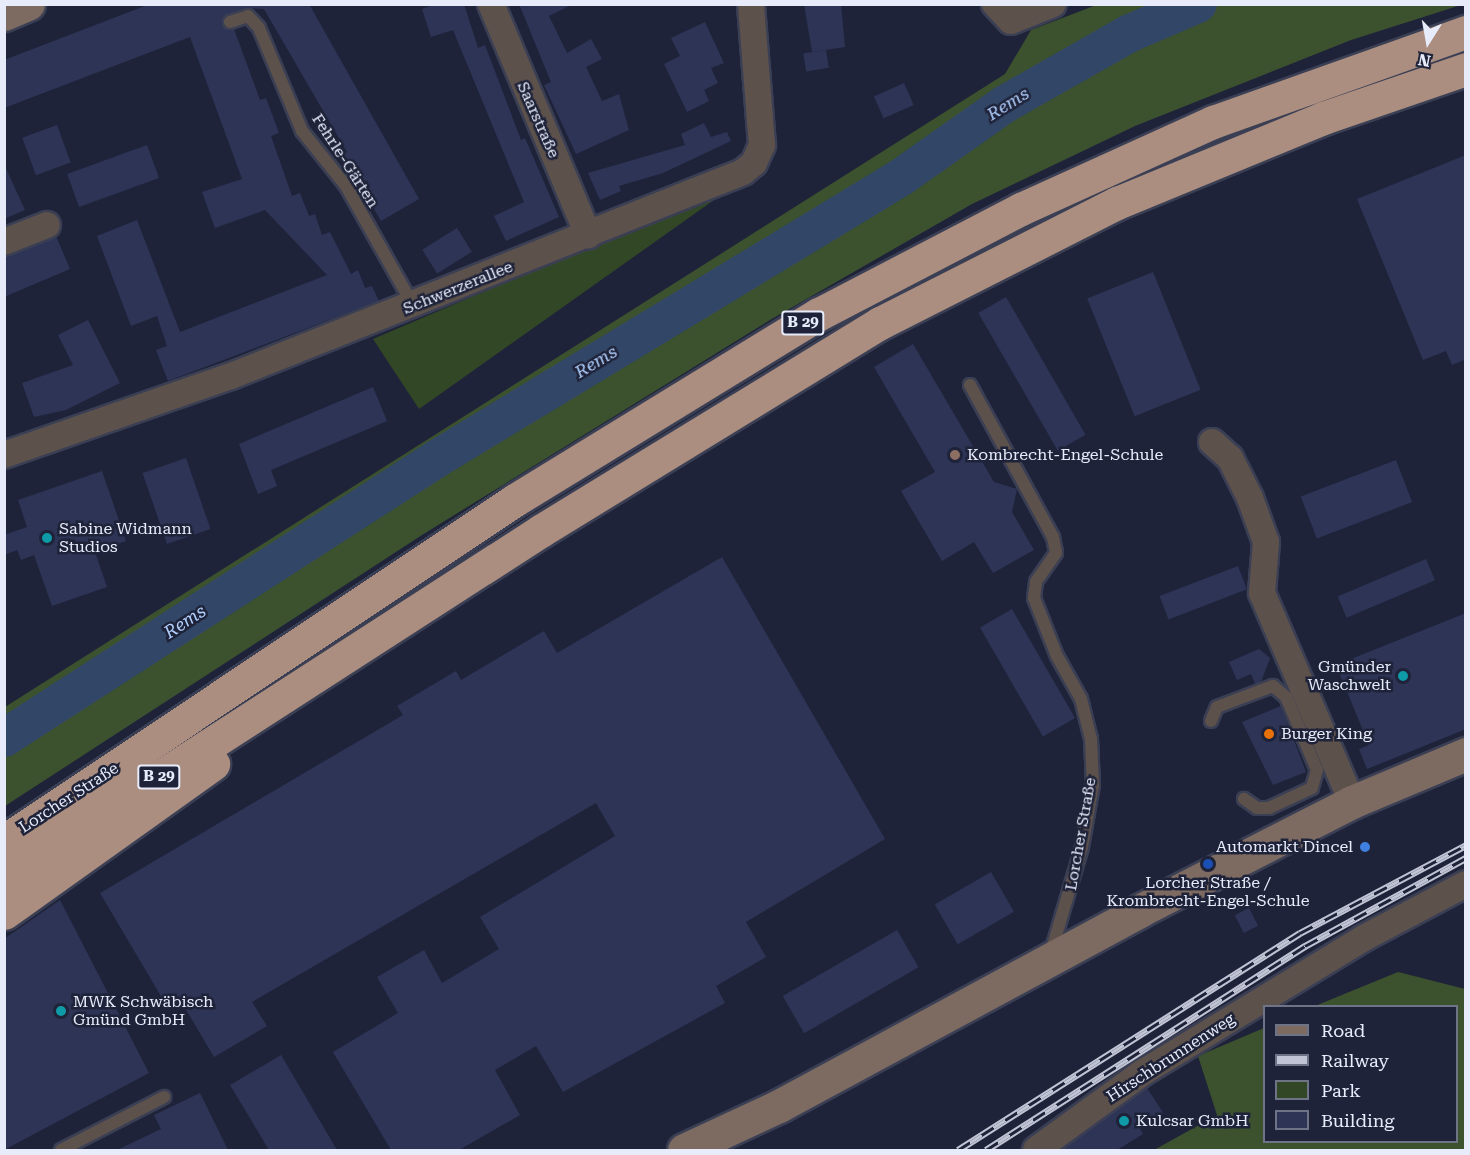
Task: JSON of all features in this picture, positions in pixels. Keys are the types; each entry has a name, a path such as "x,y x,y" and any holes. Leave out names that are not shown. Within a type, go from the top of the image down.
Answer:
{"highway":[{"name":"Lorcher Straße","path":"4,841 515,500 819,314 1021,209 1203,126 1466,32"},
{"name":"B 29","path":"4,877 315,679 542,530 880,323 1149,189 1323,118 1466,69"},
{"path":"4,913 179,792 315,679"}],"street":[{"path":"4,14 28,4"},
{"name":"Saarstraße","path":"491,4 588,235"},
{"name":"Schwerzerallee","path":"4,454 221,380 414,306 743,172 754,163 762,146 751,4"},
{"path":"998,10 1011,21 1053,4"},
{"path":"4,242 47,225"},
{"path":"1212,442 1230,458 1250,498 1266,542 1262,593 1352,802"},
{"path":"684,1150 779,1106 1049,959 1352,802 1466,754"},
{"name":"Hirschbrunnenweg","path":"1036,1150 1142,1073 1364,938 1466,884"}],"lane":[{"name":"Fehrle-Gärten","path":"230,22 248,16 259,28 302,131 346,186 414,306"},
{"name":"Lorcher Straße","path":"970,385 1053,537 1056,554 1036,582 1034,598 1057,656 1082,699 1091,739 1093,785 1082,847 1049,959"},
{"path":"1211,721 1217,707 1274,686 1286,697 1317,770 1312,788 1269,808 1257,808 1244,799"},
{"path":"61,1150 164,1096"}],"green space":[{"path":"1099,4 1461,5 1351,40 1135,126 972,204 770,320 422,535 5,806 5,707 1005,74 1031,30"},
{"path":"738,183 419,409 373,339"},
{"path":"1398,972 1465,989 1465,1150 1154,1150 1217,1115 1198,1056 1263,1028 1263,1143 1458,1143 1458,1005 1317,1005"}],"building":[{"path":"150,4 309,4 419,199 381,221 342,155 347,152 264,9 245,8 224,16 222,25 234,29 260,100 266,98 279,133 271,136 292,196 300,193 309,216 315,214 322,235 330,232 351,274 358,270 365,288 372,286 379,301 168,381 156,350 167,346 157,316 131,326 97,236 137,220 180,332 327,275 265,210 215,228 202,192 242,179 190,37 4,108 4,60"},
{"path":"436,4 464,4 478,48 485,45 521,140 525,138 559,217 506,241 494,216 524,202 453,30 431,37 422,9"},
{"path":"519,4 573,4 549,16 567,53 591,39 602,59 586,67 602,101 619,94 629,130 576,154 544,85 551,82"},
{"path":"804,4 841,4 845,47 812,52"},
{"path":"705,22 724,63 711,68 718,83 704,90 709,101 687,112 664,64 680,56 671,38"},
{"path":"826,50 829,68 806,71 803,54"},
{"path":"904,83 914,105 884,118 874,96"},
{"path":"704,123 711,137 727,132 731,141 663,173 619,186 621,191 600,200 588,173 685,145 681,134"},
{"path":"57,125 71,163 36,175 22,138"},
{"path":"147,145 159,178 79,207 67,174"},
{"path":"1466,155 1466,359 1452,365 1446,351 1423,360 1357,199"},
{"path":"4,164 25,210 4,219"},
{"path":"457,228 472,252 437,273 422,250"},
{"path":"56,236 70,269 4,297 4,258"},
{"path":"1153,272 1201,390 1135,416 1087,299"},
{"path":"1006,297 1086,435 1058,451 978,313"},
{"path":"88,320 120,383 66,410 34,417 22,383 73,365 58,335"},
{"path":"913,344 994,482 1017,489 1012,512 1034,550 993,573 974,542 942,561 901,491 935,472 874,367"},
{"path":"373,387 387,421 271,470 277,486 258,494 239,444"},
{"path":"186,458 210,529 167,544 143,473"},
{"path":"1396,460 1412,502 1317,539 1301,497"},
{"name":"Sabine Widmann Studios","path":"102,471 126,541 95,552 107,587 52,606 34,555 21,560 17,550 4,555 4,535 27,527 18,500"},
{"path":"722,557 885,839 746,922 766,957 716,986 725,1003 563,1092 536,1046 495,1070 520,1115 459,1150 391,1150 333,1052 398,1013 377,977 424,950 442,983 499,949 480,917 615,836 596,803 252,1002 267,1026 214,1057 178,996 165,1003 100,893 403,715 397,706 456,671 461,680 544,631 557,653"},
{"path":"1426,559 1435,580 1347,618 1338,597"},
{"path":"1238,566 1247,589 1169,619 1160,596"},
{"path":"1012,609 1075,718 1043,737 980,628"},
{"name":"Gmünder Waschwelt","path":"1466,613 1466,729 1367,769 1359,749 1369,745 1336,665"},
{"path":"1259,649 1270,658 1261,682 1255,684 1251,674 1237,680 1229,662"},
{"name":"Burger King","path":"1281,706 1306,772 1273,785 1242,722"},
{"path":"991,872 1014,912 958,944 935,905"},
{"name":"MWK Schwäbisch Gmünd GmbH","path":"60,900 149,1073 4,1150 4,939"},
{"path":"1249,908 1258,926 1244,933 1235,915"},
{"path":"897,930 919,967 804,1033 783,996"},
{"path":"281,1055 337,1150 269,1150 230,1085"},
{"name":"Kulcsar GmbH","path":"1147,1088 1164,1114 1140,1128 1143,1134 1117,1150 1061,1150"},
{"path":"200,1093 228,1150 117,1150 161,1129 154,1115"}],"waterway":[{"name":"Rems","path":"4,738 438,458 900,178 1005,104 1128,34 1198,4"}],"railway":[{"path":"958,1150 1300,933 1466,845"},
{"path":"986,1150 1305,946 1466,858"}],"place":[{"name":"Kombrecht-Engel-Schule","path":"955,455"},
{"name":"Sabine Widmann Studios","path":"47,538"},
{"name":"Gmünder Waschwelt","path":"1403,676"},
{"name":"Burger King","path":"1269,734"},
{"name":"Automarkt Dincel","path":"1365,847"},
{"name":"Lorcher Straße / Krombrecht-Engel-Schule","path":"1208,864"},
{"name":"MWK Schwäbisch Gmünd GmbH","path":"61,1011"},
{"name":"Kulcsar GmbH","path":"1124,1121"}]}
